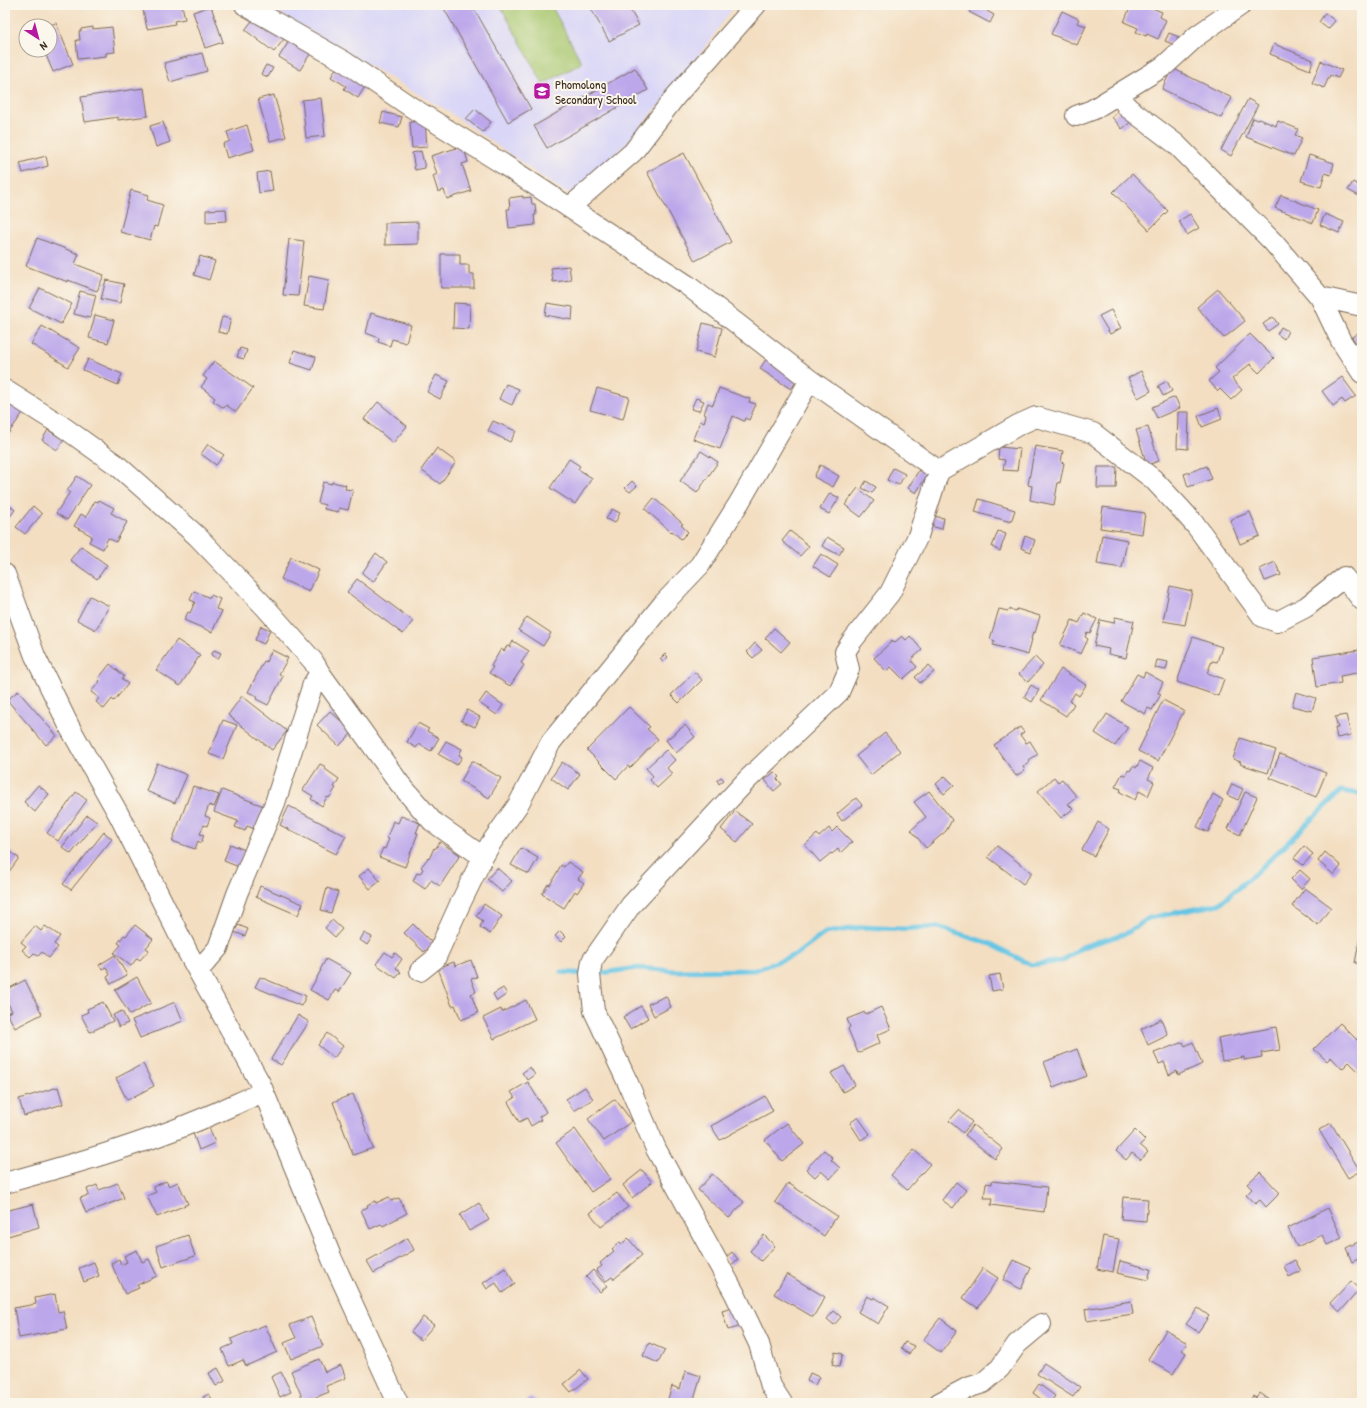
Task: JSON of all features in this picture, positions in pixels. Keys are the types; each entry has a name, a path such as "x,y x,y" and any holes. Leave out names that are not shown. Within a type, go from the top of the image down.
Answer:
{"street":[{"path":"245,5 345,62 411,107 509,168 687,285 810,380 939,471"},
{"path":"570,208 632,152 675,97 756,5"},
{"path":"1076,116 1092,110 1164,66 1198,35 1241,5"},
{"path":"1120,94 1127,107 1176,144 1273,242 1320,298 1341,341 1362,374"},
{"path":"1320,298 1362,306"},
{"path":"420,971 435,959 483,857 518,805 551,742 662,604 700,565 739,503 810,380"},
{"path":"5,390 59,424 118,466 197,536 266,608 313,661 320,674 400,784 432,821 483,857"},
{"path":"782,1403 772,1386 759,1344 735,1294 656,1149 628,1083 594,1011 590,974 592,961 632,905 747,780 839,692 849,668 845,652 890,593 918,536 939,471 1018,425 1036,417 1093,433 1153,479 1182,510 1197,527 1263,617 1277,622 1306,607 1344,578 1362,600"},
{"path":"5,574 35,656 70,728 119,815 187,951 238,1042 263,1092 332,1259 398,1403"},
{"path":"198,970 218,948 237,894 275,803 313,684 320,674"},
{"path":"5,1183 146,1140 199,1120 263,1092"},
{"path":"939,1403 967,1388 983,1383 1000,1368 1018,1344 1041,1324"}],"shaded area":[{"name":"Phomolong Secondary School","path":"265,5 735,5 686,73 627,143 574,192 564,192 446,110"}],"green space":[{"path":"500,5 551,5 582,63 543,84"}],"building":[{"path":"142,5 182,5 185,19 174,21 175,24 147,29"},
{"path":"442,5 472,5 531,109 508,122"},
{"path":"589,5 627,5 639,25 609,41"},
{"path":"973,5 990,5 987,11 994,15 990,23 969,12"},
{"path":"1131,5 1145,5 1162,12 1160,17 1166,20 1158,39 1147,34 1146,36 1136,32 1138,28 1124,22"},
{"path":"211,6 223,42 205,48 193,12"},
{"path":"1062,11 1079,19 1077,23 1086,26 1077,45 1051,34"},
{"path":"1325,13 1335,21 1328,29 1319,22"},
{"path":"255,17 284,39 274,52 245,30"},
{"path":"93,27 93,29 112,27 115,52 106,53 106,56 78,59 76,40 80,40 79,31 81,31 81,29"},
{"path":"58,28 73,64 53,72 47,58 58,58"},
{"path":"1169,33 1179,37 1175,45 1165,41"},
{"path":"291,38 312,51 300,70 279,57"},
{"path":"1274,44 1313,60 1310,70 1270,54"},
{"path":"202,53 207,71 170,82 164,63"},
{"path":"1321,61 1342,70 1338,78 1330,75 1324,88 1312,83"},
{"path":"266,65 273,68 268,77 261,74"},
{"path":"338,65 367,83 358,98 344,89 346,86 331,77"},
{"path":"635,68 648,90 547,148 534,126"},
{"path":"1172,68 1232,98 1221,118 1162,89"},
{"path":"144,88 148,116 118,120 118,117 85,122 81,97"},
{"path":"274,95 286,137 270,141 258,99"},
{"path":"321,98 325,136 306,138 302,100"},
{"path":"1248,99 1258,105 1231,156 1221,150"},
{"path":"475,109 491,122 483,132 466,119"},
{"path":"1122,109 1132,121 1122,129 1112,117"},
{"path":"383,112 402,117 399,127 380,123"},
{"path":"1253,118 1276,126 1278,121 1298,129 1295,135 1302,138 1294,156 1246,137"},
{"path":"425,121 427,147 412,148 410,122"},
{"path":"163,122 170,142 156,147 150,126"},
{"path":"247,125 254,150 227,158 223,144 230,141 227,132"},
{"path":"463,146 468,162 462,164 471,191 447,199 444,190 438,192 433,176 437,174 431,156"},
{"path":"421,151 425,168 415,170 412,153"},
{"path":"684,153 731,242 695,261 647,172"},
{"path":"1309,155 1334,163 1331,175 1325,173 1321,187 1301,181"},
{"path":"46,156 48,166 23,173 20,163"},
{"path":"270,171 273,191 259,193 257,173"},
{"path":"1132,174 1168,211 1149,230 1113,192"},
{"path":"1353,182 1362,187 1362,192 1359,196 1348,190"},
{"path":"131,190 149,195 147,200 163,205 157,227 154,226 150,240 120,232"},
{"path":"1281,195 1318,210 1313,223 1275,208"},
{"path":"523,196 523,198 531,197 532,204 535,204 535,225 509,228 507,209 510,209 509,198"},
{"path":"226,209 227,221 206,222 206,210"},
{"path":"1190,214 1199,228 1187,235 1179,221"},
{"path":"1325,214 1344,222 1339,233 1320,225"},
{"path":"418,222 418,244 385,245 385,223"},
{"path":"37,238 79,254 75,264 104,275 97,291 26,266"},
{"path":"289,239 304,241 298,296 283,295"},
{"path":"441,254 460,254 460,265 469,265 469,274 474,274 474,288 441,288"},
{"path":"200,256 215,261 209,280 194,275"},
{"path":"569,266 571,280 553,282 551,268"},
{"path":"309,276 329,280 324,309 304,306"},
{"path":"106,280 124,284 120,303 101,299"},
{"path":"40,288 72,304 61,324 29,308"},
{"path":"1218,289 1245,321 1224,338 1197,307"},
{"path":"80,291 96,295 90,318 74,314"},
{"path":"454,303 470,304 469,329 453,328"},
{"path":"547,303 573,307 572,320 545,315"},
{"path":"1111,310 1121,328 1110,334 1099,316"},
{"path":"371,313 411,325 406,343 392,339 390,346 378,342 379,338 366,333"},
{"path":"95,315 114,320 108,343 89,338"},
{"path":"222,317 231,319 227,334 218,332"},
{"path":"1273,317 1278,324 1268,331 1263,324"},
{"path":"703,323 722,328 715,357 696,352"},
{"path":"42,326 80,348 68,367 31,344"},
{"path":"1281,327 1288,331 1284,339 1277,334"},
{"path":"1362,330 1362,352 1352,337"},
{"path":"1250,334 1274,358 1259,373 1250,364 1232,379 1242,390 1231,400 1220,389 1218,391 1209,381 1219,372 1215,368"},
{"path":"240,348 247,350 244,359 237,357"},
{"path":"294,350 316,357 312,370 290,363"},
{"path":"88,359 122,374 118,385 83,370"},
{"path":"766,359 798,379 791,389 760,369"},
{"path":"214,361 253,388 236,412 226,405 224,408 213,401 215,398 201,387 207,379 203,376"},
{"path":"1141,371 1151,391 1138,398 1128,378"},
{"path":"436,375 449,381 440,399 427,392"},
{"path":"1342,377 1356,396 1345,403 1342,399 1333,406 1322,391"},
{"path":"1167,381 1172,391 1163,396 1158,386"},
{"path":"506,384 519,389 512,405 499,399"},
{"path":"597,388 629,397 623,419 590,410"},
{"path":"719,388 750,399 749,402 756,404 749,420 745,418 744,421 733,416 720,449 693,439 700,421 704,423 706,415 704,414 708,403 713,405"},
{"path":"1175,397 1180,408 1157,418 1152,407"},
{"path":"696,398 704,401 699,411 691,409"},
{"path":"5,400 25,410 5,438"},
{"path":"378,402 407,426 393,443 364,419"},
{"path":"1218,408 1222,419 1202,427 1198,416"},
{"path":"1178,412 1189,412 1188,449 1177,448"},
{"path":"493,421 516,431 510,442 488,431"},
{"path":"1148,427 1159,461 1147,465 1136,430"},
{"path":"48,430 64,440 57,450 42,440"},
{"path":"208,444 224,455 216,465 201,454"},
{"path":"1035,446 1063,451 1061,462 1064,463 1060,483 1058,482 1054,505 1030,500 1032,486 1028,485"},
{"path":"999,447 1020,449 1017,471 1003,470 1005,460 998,459"},
{"path":"437,448 456,462 440,484 421,470"},
{"path":"701,451 718,462 697,493 680,481"},
{"path":"569,459 580,466 578,469 592,478 575,504 550,488"},
{"path":"820,465 839,476 833,487 814,477"},
{"path":"1207,466 1212,479 1188,487 1184,474"},
{"path":"1098,467 1117,467 1116,488 1097,488"},
{"path":"893,468 905,474 899,485 887,480"},
{"path":"919,470 927,475 916,493 908,488"},
{"path":"77,476 90,485 67,520 56,513 70,492 67,491"},
{"path":"632,481 637,486 630,492 625,488"},
{"path":"866,481 876,487 872,493 862,488"},
{"path":"323,482 346,485 345,489 353,490 348,510 339,508 338,512 324,509 325,505 318,503"},
{"path":"858,488 874,501 861,517 845,505"},
{"path":"830,493 839,498 829,514 820,509"},
{"path":"654,498 683,524 681,525 688,532 681,539 645,509"},
{"path":"979,499 1015,510 1011,522 975,512"},
{"path":"99,500 114,508 111,513 127,522 116,542 108,538 103,549 89,542 92,536 74,526 81,514 86,517 95,501 98,502"},
{"path":"5,502 15,510 7,520 5,518"},
{"path":"33,506 42,514 25,534 16,527"},
{"path":"1103,507 1145,513 1142,534 1100,528"},
{"path":"612,509 620,513 615,523 606,519"},
{"path":"1250,512 1260,536 1240,544 1230,520"},
{"path":"933,516 944,518 942,529 930,526"},
{"path":"790,531 809,546 800,556 782,541"},
{"path":"998,531 1006,534 1000,551 992,547"},
{"path":"1102,535 1127,540 1122,568 1097,564"},
{"path":"1025,536 1035,540 1031,552 1021,548"},
{"path":"827,537 844,547 839,555 822,546"},
{"path":"81,546 107,565 97,579 70,560"},
{"path":"376,553 387,562 373,582 362,573"},
{"path":"821,554 838,565 830,577 813,566"},
{"path":"291,557 319,570 309,592 281,579"},
{"path":"1275,562 1281,575 1265,581 1260,569"},
{"path":"357,579 413,621 403,634 347,592"},
{"path":"1170,586 1192,591 1185,625 1163,621"},
{"path":"194,591 210,598 211,595 220,599 216,609 222,611 212,632 184,620 188,612 190,613 195,602 190,600"},
{"path":"90,596 109,606 96,630 77,620"},
{"path":"999,609 1016,611 1017,609 1040,616 1035,633 1033,632 1028,655 993,645 995,641 990,639"},
{"path":"1084,613 1097,619 1090,633 1087,632 1085,637 1088,639 1081,654 1060,645 1072,620 1079,623"},
{"path":"527,617 551,633 543,646 518,630"},
{"path":"1115,617 1134,621 1126,658 1108,654 1109,649 1094,646 1100,620 1114,623"},
{"path":"261,626 270,630 264,644 255,640"},
{"path":"774,628 790,642 781,652 765,638"},
{"path":"902,636 906,640 910,636 922,650 911,660 917,667 903,679 891,667 886,671 874,658 892,641 894,643"},
{"path":"1193,637 1222,647 1217,662 1212,661 1207,673 1224,679 1218,696 1177,682"},
{"path":"177,640 200,655 180,686 156,670"},
{"path":"513,641 529,651 521,663 524,665 510,686 489,673 493,667 491,666 501,649 504,651 507,646 510,647"},
{"path":"755,643 762,650 753,658 747,652"},
{"path":"214,650 221,653 218,659 211,655"},
{"path":"272,650 288,658 279,674 283,676 268,705 256,699 257,696 248,692 264,661 266,662"},
{"path":"1359,650 1362,672 1340,676 1341,683 1317,687 1313,657"},
{"path":"665,654 668,657 663,662 660,659"},
{"path":"1035,657 1043,665 1028,682 1019,674"},
{"path":"1157,660 1168,662 1166,670 1155,668"},
{"path":"110,664 124,676 122,679 128,684 114,701 112,699 104,709 96,702 99,698 91,692 100,681 98,679"},
{"path":"929,665 934,672 920,683 915,677"},
{"path":"1061,669 1086,685 1079,696 1075,693 1070,701 1074,704 1066,716 1041,700"},
{"path":"695,672 702,680 679,703 671,695"},
{"path":"1145,672 1163,682 1158,693 1161,694 1152,710 1148,708 1145,714 1121,701 1137,674 1143,677"},
{"path":"1031,685 1039,690 1032,702 1024,697"},
{"path":"18,691 57,736 46,745 7,700"},
{"path":"1296,692 1316,698 1312,711 1292,706"},
{"path":"486,693 503,705 497,715 479,703"},
{"path":"242,696 287,731 272,750 228,715"},
{"path":"1163,700 1184,711 1158,761 1138,751"},
{"path":"629,707 650,727 647,729 658,739 630,768 628,766 616,779 587,750"},
{"path":"467,710 480,717 475,727 461,721"},
{"path":"330,711 353,732 339,746 317,725"},
{"path":"1107,714 1128,727 1115,746 1095,733"},
{"path":"1346,715 1351,735 1337,738 1335,728 1338,728 1335,717"},
{"path":"223,720 237,725 223,759 209,754"},
{"path":"418,723 429,729 427,731 439,738 431,751 419,744 416,748 407,742"},
{"path":"685,725 695,737 676,753 666,740"},
{"path":"1020,727 1024,732 1020,735 1026,743 1030,741 1038,754 1029,760 1030,762 1023,767 1025,770 1016,776 994,745"},
{"path":"885,733 900,751 871,775 856,756"},
{"path":"1240,738 1276,750 1268,773 1240,764 1241,762 1233,759"},
{"path":"446,741 462,749 459,755 462,757 457,765 438,754"},
{"path":"666,750 675,760 667,768 672,774 657,788 650,780 653,776 646,768"},
{"path":"1280,754 1326,773 1316,797 1270,778"},
{"path":"472,761 501,778 489,798 461,781"},
{"path":"1140,761 1153,768 1148,779 1154,782 1148,796 1139,791 1135,800 1120,792 1121,789 1115,787 1122,774 1126,775 1128,770 1130,771 1133,766 1136,768"},
{"path":"562,762 580,774 568,790 551,778"},
{"path":"157,763 187,775 175,803 146,791"},
{"path":"320,764 326,767 325,769 339,779 334,787 336,788 329,798 327,797 322,806 311,799 313,796 303,790"},
{"path":"774,772 779,777 777,779 782,784 774,791 765,780"},
{"path":"945,776 954,785 944,794 936,784"},
{"path":"721,777 724,780 719,784 717,780"},
{"path":"1054,777 1058,782 1062,779 1077,797 1068,804 1073,809 1061,818 1038,791"},
{"path":"1232,784 1243,789 1238,800 1227,795"},
{"path":"38,785 49,794 35,812 24,802"},
{"path":"193,786 219,795 214,807 209,805 205,816 210,818 207,826 204,825 200,834 204,835 201,843 198,841 195,849 172,841"},
{"path":"222,790 266,807 257,830 247,826 245,831 235,827 238,821 214,812"},
{"path":"929,791 952,820 946,831 926,848 911,830 926,817 914,802"},
{"path":"76,792 87,800 58,841 47,833"},
{"path":"1245,792 1257,797 1240,835 1228,829"},
{"path":"1213,794 1223,800 1208,832 1197,827"},
{"path":"856,798 862,805 842,821 837,814"},
{"path":"289,806 346,836 336,854 280,825"},
{"path":"735,811 752,824 737,842 721,829"},
{"path":"87,815 97,822 71,854 62,847"},
{"path":"401,816 420,823 416,833 418,833 405,867 379,857 383,848 385,849 389,839 387,838 393,821 398,823"},
{"path":"1098,822 1109,829 1094,856 1082,850"},
{"path":"837,827 852,842 840,853 838,849 820,862 805,845 817,834 819,837 829,828 832,832"},
{"path":"104,832 112,839 71,890 63,884"},
{"path":"440,842 460,855 440,886 431,880 425,889 413,881 417,873 420,874 423,869 421,867 428,858 429,859 434,848 435,849"},
{"path":"230,844 245,850 239,867 224,861"},
{"path":"997,846 1032,873 1023,884 988,857"},
{"path":"1304,846 1313,854 1303,865 1294,858"},
{"path":"5,848 19,858 5,877"},
{"path":"521,848 538,858 529,874 511,865"},
{"path":"1325,852 1341,866 1334,875 1318,861"},
{"path":"568,862 583,872 578,879 584,883 577,893 575,891 564,908 542,894 548,884 550,885 561,865 564,867"},
{"path":"369,868 380,881 370,889 359,876"},
{"path":"497,868 512,881 502,892 487,879"},
{"path":"1300,870 1310,879 1301,889 1291,879"},
{"path":"260,886 303,904 298,915 256,897"},
{"path":"327,888 338,892 331,913 321,910"},
{"path":"1305,888 1331,907 1318,925 1292,906"},
{"path":"484,904 502,916 490,934 480,927 483,921 476,916"},
{"path":"332,920 342,929 335,937 325,928"},
{"path":"413,924 433,944 424,952 404,933"},
{"path":"135,925 153,939 146,948 149,950 140,960 137,958 131,966 114,953 121,945 118,943 124,935 126,936"},
{"path":"238,925 248,929 245,936 234,932"},
{"path":"35,926 41,931 45,926 60,936 54,944 58,947 49,958 42,952 38,956 34,953 30,957 22,950 26,946 21,942"},
{"path":"560,931 566,937 561,942 555,936"},
{"path":"364,933 372,937 367,945 360,940"},
{"path":"1360,936 1362,936 1362,964 1355,963"},
{"path":"385,952 392,957 395,953 402,959 396,968 401,972 396,978 376,964"},
{"path":"115,955 127,975 111,984 107,977 110,975 106,967 102,969 99,965"},
{"path":"326,959 351,973 339,992 335,990 329,1000 310,990"},
{"path":"471,960 477,977 471,979 476,992 471,994 478,1013 461,1020 455,1005 452,1006 438,968 454,962 455,966"},
{"path":"1000,974 1003,989 992,991 989,976"},
{"path":"137,977 151,1003 130,1015 115,990"},
{"path":"260,977 306,996 301,1006 255,987"},
{"path":"25,980 42,1014 15,1028 7,1013 12,1011 5,998 9,995 6,990"},
{"path":"503,988 507,994 497,1001 493,994"},
{"path":"666,996 671,1007 654,1016 648,1004"},
{"path":"526,1000 535,1019 494,1039 483,1018 501,1009 502,1012"},
{"path":"103,1002 113,1021 90,1032 81,1015 88,1012 87,1009"},
{"path":"175,1002 183,1021 140,1038 132,1020"},
{"path":"641,1006 648,1018 630,1029 623,1017"},
{"path":"881,1007 891,1029 877,1035 880,1043 858,1053 848,1029 850,1027 847,1019 865,1012 866,1014"},
{"path":"122,1011 128,1023 119,1027 113,1015"},
{"path":"298,1015 309,1022 281,1065 271,1059"},
{"path":"1161,1019 1168,1035 1148,1045 1141,1029"},
{"path":"1340,1023 1357,1040 1362,1034 1362,1075 1349,1062 1342,1069 1331,1057 1327,1061 1314,1049"},
{"path":"1276,1027 1280,1050 1261,1053 1262,1057 1244,1060 1244,1057 1222,1061 1218,1038"},
{"path":"327,1033 343,1046 334,1058 318,1045"},
{"path":"1183,1042 1185,1046 1193,1042 1202,1064 1178,1075 1177,1071 1169,1075 1164,1062 1159,1064 1154,1053"},
{"path":"1077,1049 1087,1076 1053,1087 1044,1062"},
{"path":"143,1064 154,1086 127,1100 116,1078"},
{"path":"844,1066 855,1085 843,1092 831,1073"},
{"path":"530,1067 535,1075 528,1080 522,1073"},
{"path":"528,1082 546,1112 539,1117 541,1120 531,1126 527,1118 519,1122 508,1102 515,1098 511,1092"},
{"path":"58,1087 63,1104 24,1116 19,1099"},
{"path":"585,1087 593,1099 574,1111 566,1099"},
{"path":"353,1094 373,1148 353,1155 333,1102"},
{"path":"765,1096 773,1111 720,1140 711,1126"},
{"path":"615,1099 632,1121 604,1141 588,1119"},
{"path":"959,1110 972,1122 963,1133 949,1121"},
{"path":"858,1117 870,1134 861,1140 850,1123"},
{"path":"787,1123 804,1144 782,1161 765,1140"},
{"path":"1331,1123 1360,1171 1348,1178 1319,1130"},
{"path":"973,1125 1003,1149 995,1159 965,1135"},
{"path":"209,1127 215,1143 199,1150 193,1133"},
{"path":"575,1129 610,1179 591,1192 556,1143"},
{"path":"1135,1130 1145,1140 1140,1145 1148,1152 1141,1160 1132,1153 1126,1160 1116,1151"},
{"path":"824,1150 833,1158 831,1160 840,1168 830,1179 821,1171 815,1177 806,1169"},
{"path":"914,1150 930,1164 907,1190 891,1175"},
{"path":"642,1170 652,1182 632,1198 623,1185"},
{"path":"1260,1172 1280,1193 1266,1207 1260,1200 1255,1204 1246,1195 1252,1189 1247,1184"},
{"path":"712,1174 744,1202 729,1218 698,1190"},
{"path":"166,1181 169,1186 178,1182 188,1204 157,1217 147,1196 156,1192 153,1187"},
{"path":"992,1181 1047,1187 1044,1212 991,1205 992,1198 984,1198 986,1183 992,1184"},
{"path":"956,1182 966,1190 953,1208 942,1200"},
{"path":"118,1183 124,1198 86,1213 80,1198 89,1195 87,1189 97,1185 99,1190"},
{"path":"788,1183 837,1216 824,1236 775,1202"},
{"path":"617,1193 628,1207 601,1227 590,1213"},
{"path":"389,1197 391,1201 399,1198 407,1213 383,1226 381,1224 370,1229 361,1210 368,1207 367,1205 375,1201 376,1203"},
{"path":"1123,1197 1148,1199 1146,1221 1121,1219"},
{"path":"479,1203 489,1220 469,1231 460,1215"},
{"path":"33,1204 39,1227 8,1236 5,1225 5,1211"},
{"path":"1328,1208 1342,1238 1327,1245 1322,1235 1297,1247 1288,1228"},
{"path":"188,1235 195,1256 163,1267 156,1246"},
{"path":"764,1235 775,1246 761,1261 750,1251"},
{"path":"1103,1236 1119,1239 1113,1272 1097,1269"},
{"path":"408,1238 414,1250 374,1273 367,1261"},
{"path":"628,1238 642,1255 614,1279 612,1277 606,1281 596,1270 602,1266 600,1263 614,1251 612,1249 620,1242 622,1244"},
{"path":"1358,1242 1362,1251 1362,1257 1352,1262 1346,1248"},
{"path":"137,1250 142,1262 149,1259 157,1276 137,1285 139,1288 125,1294 111,1263 119,1259 121,1265 127,1262 124,1256"},
{"path":"732,1252 738,1259 731,1265 725,1258"},
{"path":"1013,1260 1031,1268 1021,1289 1003,1280"},
{"path":"1295,1260 1301,1271 1289,1277 1284,1266"},
{"path":"1120,1261 1151,1269 1148,1280 1117,1273"},
{"path":"94,1262 99,1276 84,1282 79,1268"},
{"path":"505,1268 515,1284 502,1293 496,1283 487,1289 483,1283"},
{"path":"983,1268 998,1278 978,1308 963,1298"},
{"path":"593,1270 607,1286 600,1292 586,1277"},
{"path":"787,1274 825,1297 813,1317 774,1294"},
{"path":"1351,1281 1360,1289 1340,1312 1330,1303"},
{"path":"55,1294 58,1312 63,1311 67,1329 19,1338 14,1308 36,1304 35,1298"},
{"path":"867,1296 873,1299 874,1297 889,1306 878,1324 858,1312"},
{"path":"1131,1301 1133,1314 1087,1321 1085,1309"},
{"path":"736,1307 742,1326 728,1330 722,1311"},
{"path":"1198,1308 1209,1316 1198,1332 1186,1324"},
{"path":"834,1311 841,1317 834,1325 827,1319"},
{"path":"311,1317 323,1346 291,1359 284,1343 296,1338 290,1325"},
{"path":"423,1317 434,1325 421,1340 411,1332"},
{"path":"940,1318 957,1331 941,1353 923,1340"},
{"path":"265,1325 277,1352 246,1366 243,1360 229,1366 222,1349 233,1344 231,1339"},
{"path":"1166,1330 1187,1343 1182,1350 1186,1353 1173,1374 1148,1359"},
{"path":"905,1342 914,1346 909,1354 901,1349"},
{"path":"649,1343 665,1350 658,1363 643,1356"},
{"path":"835,1352 843,1354 839,1367 832,1365"},
{"path":"319,1359 325,1372 341,1365 346,1378 326,1386 329,1392 304,1402 291,1371"},
{"path":"1044,1363 1080,1387 1073,1397 1037,1374"},
{"path":"218,1368 225,1381 216,1386 209,1373"},
{"path":"581,1370 588,1379 571,1392 564,1384"},
{"path":"685,1371 701,1376 693,1403 667,1402 672,1386 680,1389"},
{"path":"281,1372 291,1392 280,1397 271,1377"},
{"path":"810,1373 819,1377 815,1385 807,1381"},
{"path":"1039,1384 1055,1396 1050,1403 1046,1403 1033,1393"},
{"path":"1260,1393 1274,1403 1248,1403 1253,1396 1256,1398"},
{"path":"209,1394 214,1403 207,1403 203,1397"},
{"path":"530,1397 541,1403 526,1403"}],"waterway":[{"path":"594,974 638,968 676,971 755,970 797,954 825,933 863,927 900,929 938,927 991,944 1031,965 1062,961 1082,947 1127,933 1149,918 1219,904 1257,872 1341,791 1362,794"},
{"path":"561,972 586,974"}],"place":[{"name":"Phomolong Secondary School","path":"542,91"}]}
